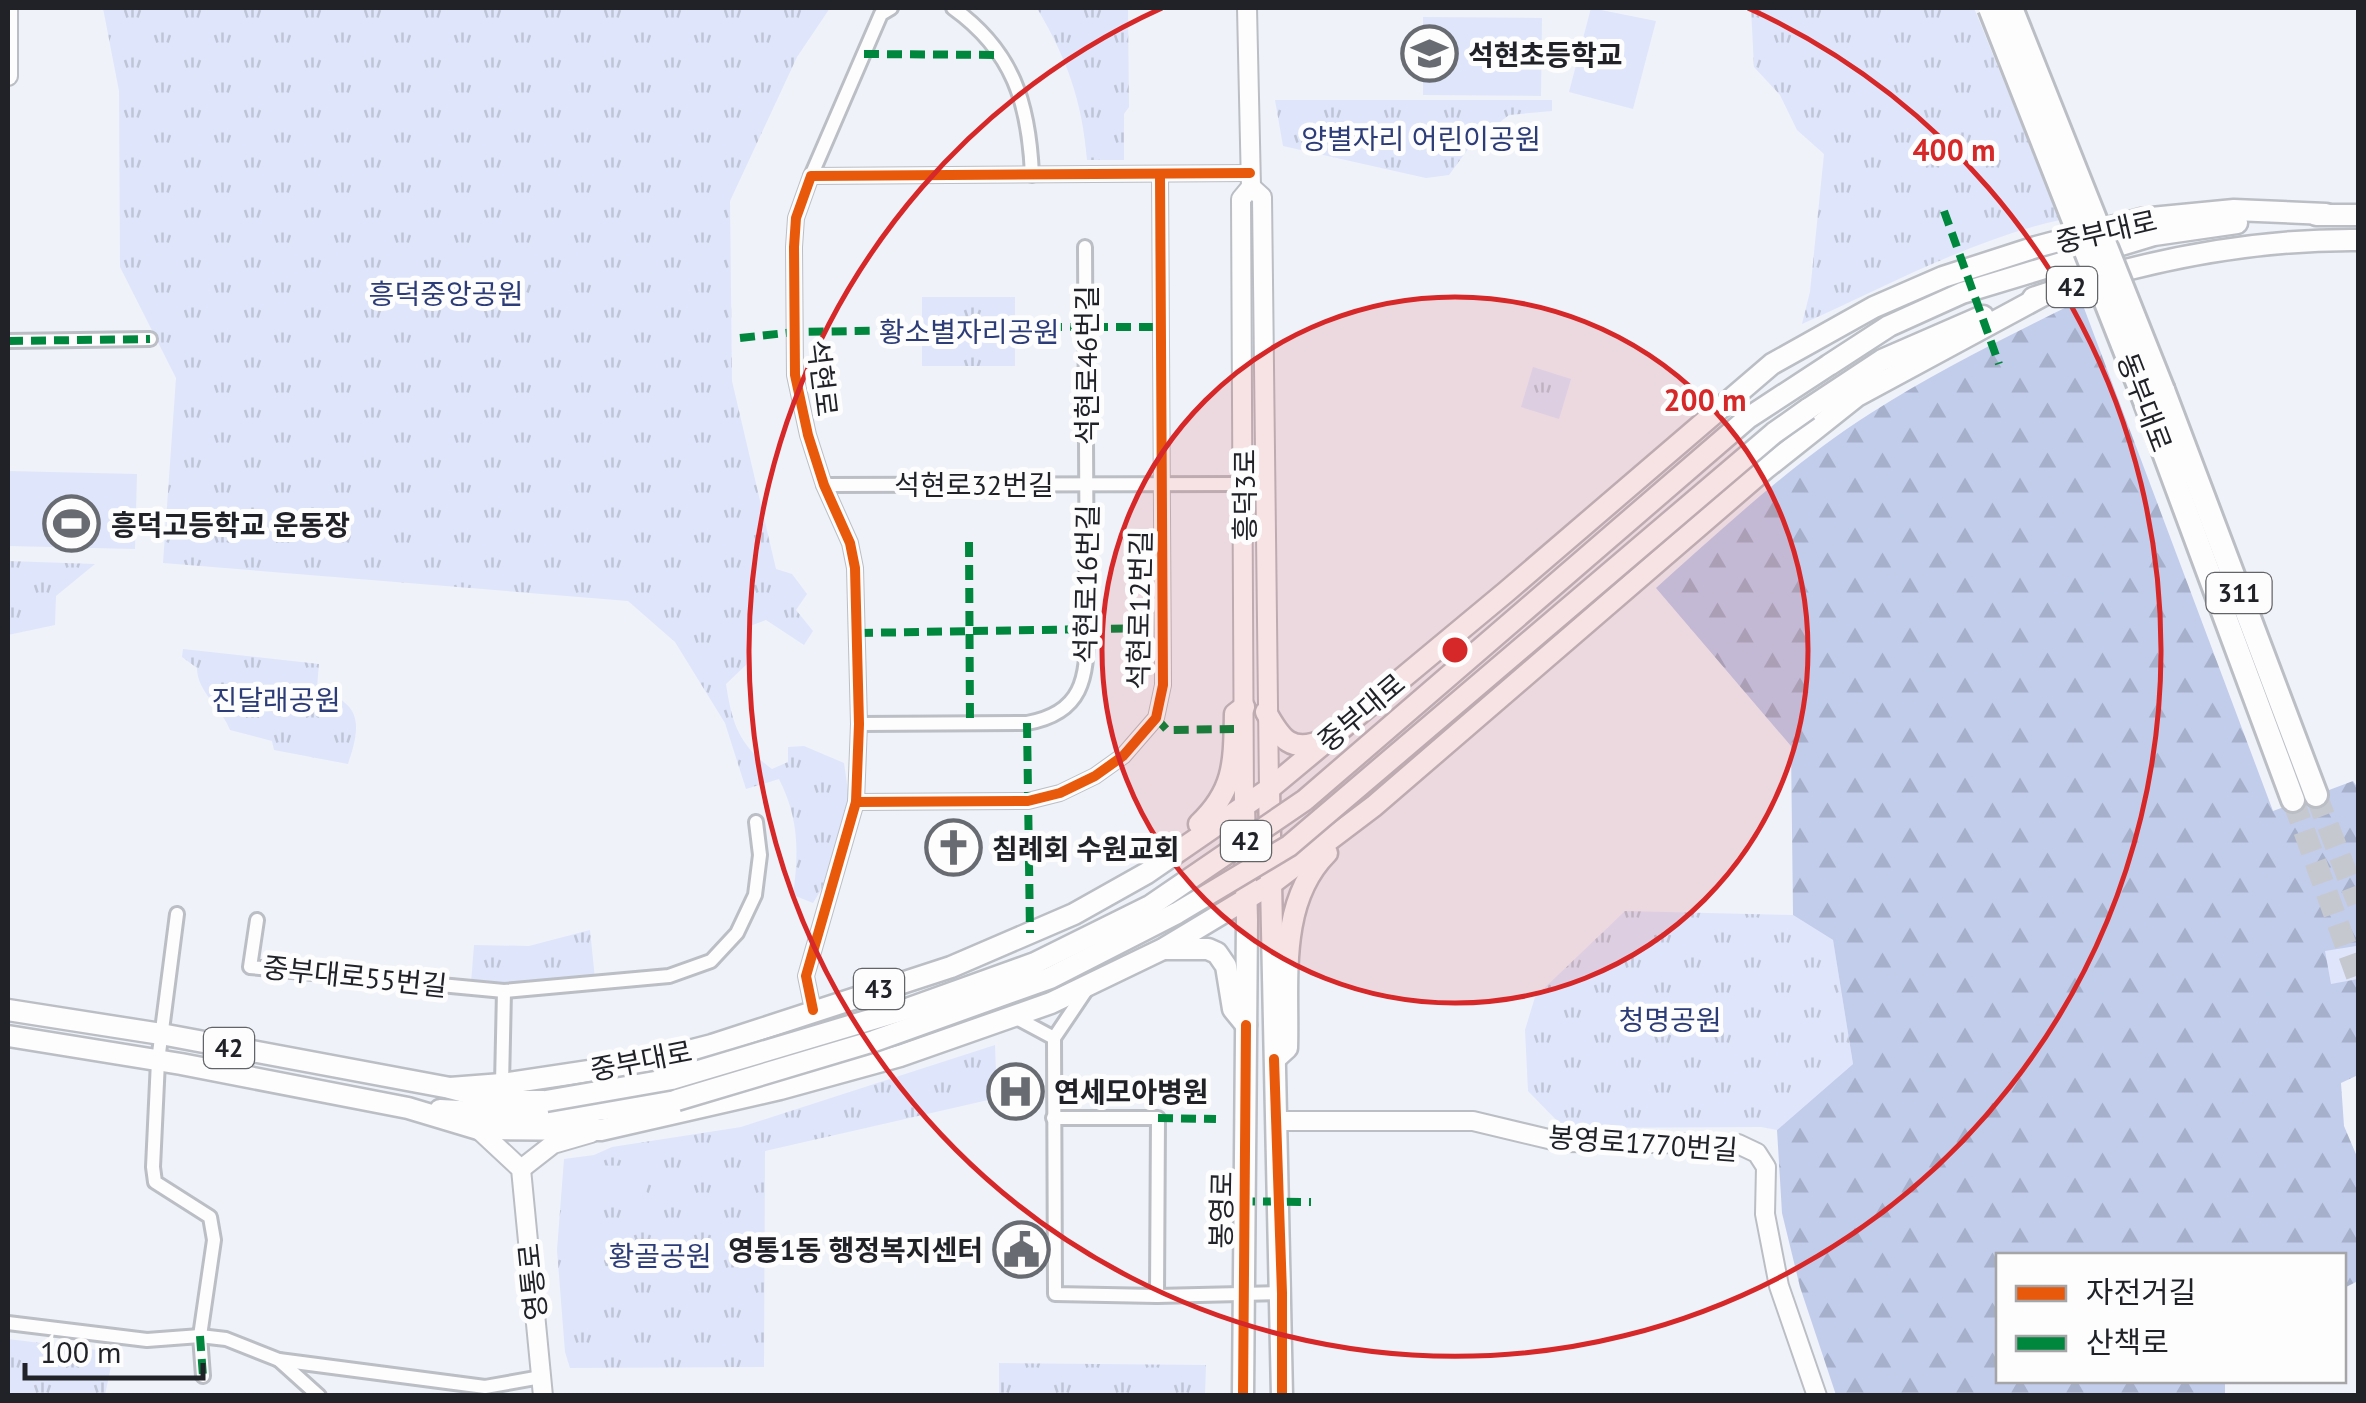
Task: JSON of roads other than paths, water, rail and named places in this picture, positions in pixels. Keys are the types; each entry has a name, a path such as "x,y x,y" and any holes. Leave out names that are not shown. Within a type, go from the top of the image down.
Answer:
{"highway":[{"name":"동부대로","path":"1990,8 2153,393"},
{"name":"동부대로","path":"2012,8 2305,797"}],"main road":[{"name":"중부대로","path":"450,1088 642,1063 712,1045 951,967 1074,914 1150,871 1268,789 1772,364 1874,307 1944,277 2141,219 2234,210 2358,215"},
{"name":"중부대로","path":"8,1010 162,1034 450,1088 498,1101 546,1101 672,1079 910,1008 1035,962 1150,906 1305,800 1748,418 1889,326 1962,292 2154,236 2326,214"},
{"name":"중부대로","path":"408,1108 548,1116 678,1100 874,1041 1050,978 1177,914 1289,846 1774,433 1882,360 1954,326 2044,294 2163,261 2274,243 2358,240"},
{"name":"중부대로","path":"8,1036 408,1108 478,1129 601,1130 780,1089 900,1056 1051,1003 1163,949 1271,884 1374,806 1765,469 1857,396 2044,294"},
{"path":"1150,871 1216,808 1230,784 1235,714 1244,707"},
{"path":"1266,712 1278,732 1296,746 1330,737"},
{"name":"봉영로","path":"1268,789 1282,1396"},
{"name":"봉영로","path":"1243,1396 1244,806"},
{"path":"1274,1059 1286,1048 1290,926 1300,887 1315,865 1374,806"},
{"path":"1163,949 1217,952 1226,966 1233,1009 1246,1025"},
{"path":"1246,956 1260,956 1260,1010 1272,1016"},
{"path":"98,1051 103,1025"},
{"path":"248,1077 253,1053"}],"street":[{"path":"8,8 8,76"},
{"name":"석현로","path":"813,1010 806,976 856,802 856,568 808,436 795,375 796,218 810,176 881,14 890,8"},
{"path":"953,8 980,27 1017,86 1031,138 1032,175"},
{"name":"흥덕3로","path":"1244,806 1241,199 1250,180 1247,8"},
{"path":"810,176 1160,174 1250,180"},
{"name":"석현로12번길","path":"856,802 1046,798 1095,776 1123,756 1156,718 1163,684 1160,174"},
{"name":"흥덕3로","path":"1250,180 1262,197 1268,789"},
{"name":"석현로46번길","path":"1086,247 1087,484"},
{"path":"8,341 150,338"},
{"name":"석현로16번길","path":"859,724 1028,723 1046,720 1062,710 1077,694 1087,668 1087,484"},
{"name":"석현로32번길","path":"824,485 1244,484"},
{"name":"중부대로55번길","path":"257,920 250,967 504,992 670,976 711,961 738,933 755,896 760,855 756,822"},
{"path":"177,914 158,1061 153,1167 156,1182 210,1217 214,1240 200,1336 203,1376"},
{"path":"1090,984 1054,1038 1055,1294 1282,1294"},
{"path":"502,1084 504,992"},
{"path":"1013,1016 1054,1038"},
{"path":"1054,1118 1158,1118 1157,1296"},
{"name":"봉영로1770번길","path":"1276,1121 1473,1121 1560,1142 1738,1144 1757,1153 1766,1167 1765,1214 1778,1286 1817,1396"},
{"path":"478,1129 521,1169 553,1144 601,1130"},
{"name":"영통로","path":"521,1169 542,1386"},
{"path":"8,1322 147,1340 226,1338 279,1360 485,1391 542,1386"},
{"path":"279,1360 319,1396"}],"tunnel":[{"path":"2316,795 2358,903"},
{"path":"2293,800 2358,979"}],"place":[{"name":"석현초등학교","path":"1429,54"},
{"name":"흥덕고등학교 운동장","path":"72,524"},
{"name":"침례회 수원교회","path":"953,848"},
{"name":"연세모아병원","path":"1015,1091"},
{"name":"영통1동 행정복지센터","path":"1022,1249"}],"park label":[{"name":"양별자리 어린이공원","path":"1421,138"},
{"name":"흥덕중앙공원","path":"446,293"},
{"name":"황소별자리공원","path":"969,331"},
{"name":"진달래공원","path":"276,699"},
{"name":"청명공원","path":"1670,1019"},
{"name":"황골공원","path":"660,1255"}]}
